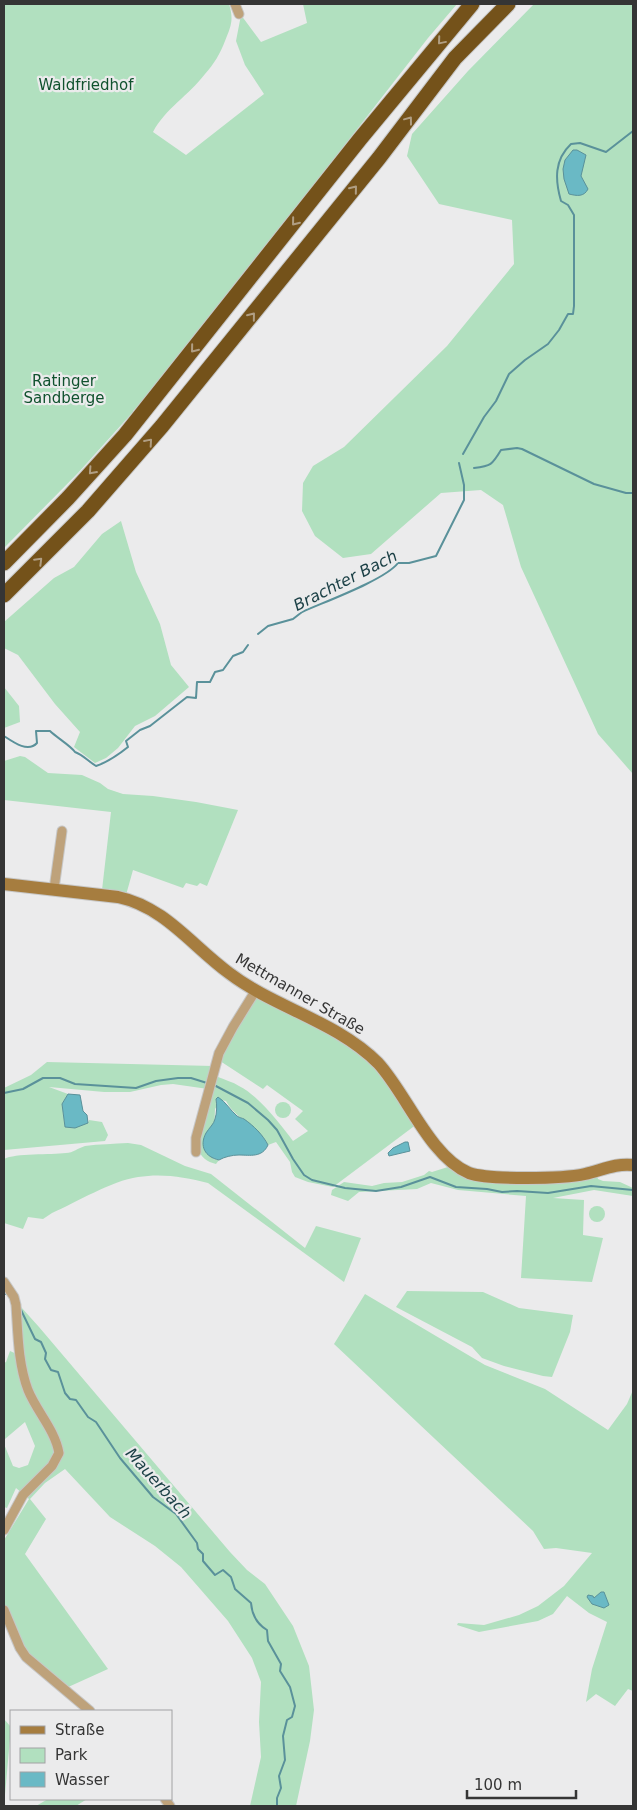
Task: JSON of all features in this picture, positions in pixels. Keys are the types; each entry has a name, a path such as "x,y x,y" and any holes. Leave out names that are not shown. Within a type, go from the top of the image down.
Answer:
{"highway":[{"path":"4,563 68,498 125,435 360,139 472,4"},
{"path":"4,595 88,511 162,426 379,158 455,58 508,4"}],"main road":[{"name":"Mettmanner Straße","path":"4,884 118,897 155,911 186,935 229,974 329,1028 368,1054 387,1074 438,1148 454,1164 469,1173 502,1177 560,1176 586,1174 616,1165 633,1165"}],"street":[{"path":"235,4 239,14"},
{"path":"54,889 62,831"},
{"path":"196,1152 196,1138 216,1060 225,1040 256,990"},
{"path":"4,1282 14,1297 19,1357 29,1391 55,1440 59,1453 52,1466 23,1495 4,1530"},
{"path":"4,1610 20,1648 26,1657 89,1710"}],"green space":[{"path":"4,4 229,4 232,19 223,46 216,59 199,82 164,116 153,132 186,155 264,94 245,65 236,41 241,15 261,42 307,23 303,4 457,4 428,38 169,371 133,411 135,415 132,413 78,473 4,548"},
{"path":"534,4 633,4 633,774 598,734 521,567 503,505 481,490 441,493 371,554 343,558 315,536 302,511 303,483 313,466 344,447 447,346 514,264 512,220 439,204 407,156 412,134 468,71"},
{"path":"121,521 136,572 160,624 171,665 189,687 155,716 135,726 118,748 106,758 95,763 74,747 80,732 55,704 18,655 4,648 4,622 54,578 74,567 102,534"},
{"path":"4,687 19,706 20,722 4,728"},
{"path":"20,756 25,757 48,773 82,775 108,789 123,794 153,796 238,810 207,886 200,883 197,886 186,883 183,888 133,870 126,895 102,890 111,812 4,800 4,761"},
{"path":"254,995 297,1012 372,1061 417,1124 333,1187 308,1182 295,1177 290,1162 276,1142 268,1145 259,1133 230,1108 226,1101 216,1099 213,1159 219,1160 216,1164 205,1159 197,1148 213,1079 218,1077 237,1085 254,1096 269,1111 293,1141 308,1131 295,1119 303,1111 267,1085 263,1089 217,1059"},
{"path":"47,1062 213,1066 208,1089 173,1084 130,1092 104,1092 49,1087 68,1094 62,1104 65,1127 88,1123 89,1120 102,1122 108,1135 105,1141 4,1150 4,1088 31,1075"},
{"path":"283,1102 289,1104 291,1110 289,1116 283,1118 277,1116 275,1110 277,1104"},
{"path":"128,1143 141,1145 185,1166 211,1174 305,1248 316,1226 361,1238 344,1282 208,1183 182,1177 156,1175 128,1179 94,1192 43,1219 28,1217 23,1229 4,1223 4,1159 24,1155 69,1153 85,1146"},
{"path":"451,1166 464,1173 596,1173 598,1179 620,1182 633,1188 633,1196 594,1190 553,1198 584,1200 583,1235 603,1238 592,1282 521,1278 526,1196 458,1190 431,1183 417,1189 359,1192 348,1201 331,1195 332,1190 344,1182 372,1186 402,1182 424,1175 429,1171 432,1172"},
{"path":"597,1206 603,1208 605,1214 603,1220 597,1222 591,1220 589,1214 591,1208"},
{"path":"407,1291 483,1292 519,1308 573,1315 570,1332 552,1377 504,1366 482,1358 472,1347 396,1307"},
{"path":"365,1294 485,1365 545,1389 608,1430 627,1404 633,1390 633,1691 628,1689 615,1706 596,1694 586,1702 592,1669 607,1622 589,1613 567,1596 553,1614 538,1621 479,1632 457,1625 458,1623 484,1625 519,1615 538,1606 564,1586 592,1553 556,1548 544,1549 533,1531 334,1344"},
{"path":"18,1307 21,1307 230,1552 247,1570 265,1584 293,1626 309,1666 314,1710 310,1741 296,1806 250,1806 261,1757 259,1722 261,1682 252,1658 228,1621 181,1567 155,1546 110,1517 65,1469 45,1483 30,1499 46,1519 25,1554 108,1669 66,1688 28,1656 22,1647 4,1603 4,1540 29,1499 16,1488 7,1508 4,1507 4,1444 4,1363 10,1351 19,1355","holes":["25,1422 35,1446 28,1465 19,1468 13,1466 4,1444 5,1439"]},
{"path":"4,1719 10,1726 10,1738 4,1806"},
{"path":"46,1800 85,1800 76,1806 36,1806"}],"water":[{"path":"573,150 586,155 581,176 588,189 580,195 569,194 564,179 563,169 565,160"},
{"path":"68,1094 80,1095 83,1111 87,1115 88,1123 75,1128 65,1127 62,1104"},
{"path":"218,1097 237,1116 248,1122 261,1134 268,1145 262,1152 255,1155 236,1155 219,1160 207,1154 203,1142 206,1133 214,1121 217,1106 216,1099"},
{"path":"408,1142 410,1151 389,1156 388,1153 393,1148"},
{"path":"601,1592 604,1592 609,1605 604,1608 592,1604 587,1597 588,1595 594,1598"}],"waterway":[{"name":"Brachter Bach","path":"463,454 484,417 496,401 509,374 548,344 568,314 573,314 574,215 568,205 561,201 559,193 557,171 561,157 571,144 580,143 606,152 633,131"},
{"path":"474,468 491,464 501,450 517,448 594,484 626,493 633,493"},
{"name":"Brachter Bach","path":"258,634 268,626 293,619 302,612 368,583 391,570 398,563 409,563 436,556 464,500 464,485 459,463"},
{"name":"Brachter Bach","path":"4,736 20,746 29,747 37,743 36,731 50,731 75,752 96,766 113,758 128,747 126,741 140,730 150,726 187,697 196,698 197,682 210,682 215,672 223,670 233,656 243,652 248,645"},
{"path":"4,1093 23,1089 43,1078 60,1078 75,1084 136,1088 156,1081 178,1078 191,1078 207,1083"},
{"path":"214,1085 248,1103 268,1120 277,1130 304,1175 312,1180 345,1188 376,1191 401,1187 430,1177 456,1187 502,1192 548,1193 591,1186 633,1190"},
{"name":"Mauerbach","path":"21,1310 35,1339 41,1342 46,1353 45,1359 51,1370 58,1372 65,1393 70,1399 76,1400 88,1417 96,1422 120,1458 153,1497 176,1514 197,1543 198,1549 203,1554 203,1561 215,1575 223,1570 231,1577 235,1589 251,1603 256,1619 267,1630 268,1641 281,1664 280,1671 290,1687 295,1706 292,1717 287,1720 283,1736 285,1760 279,1776 281,1788 277,1798 277,1806"}],"park label":[{"name":"Waldfriedhof","path":"86,85"},
{"name":"Ratinger Sandberge","path":"64,390"}]}
